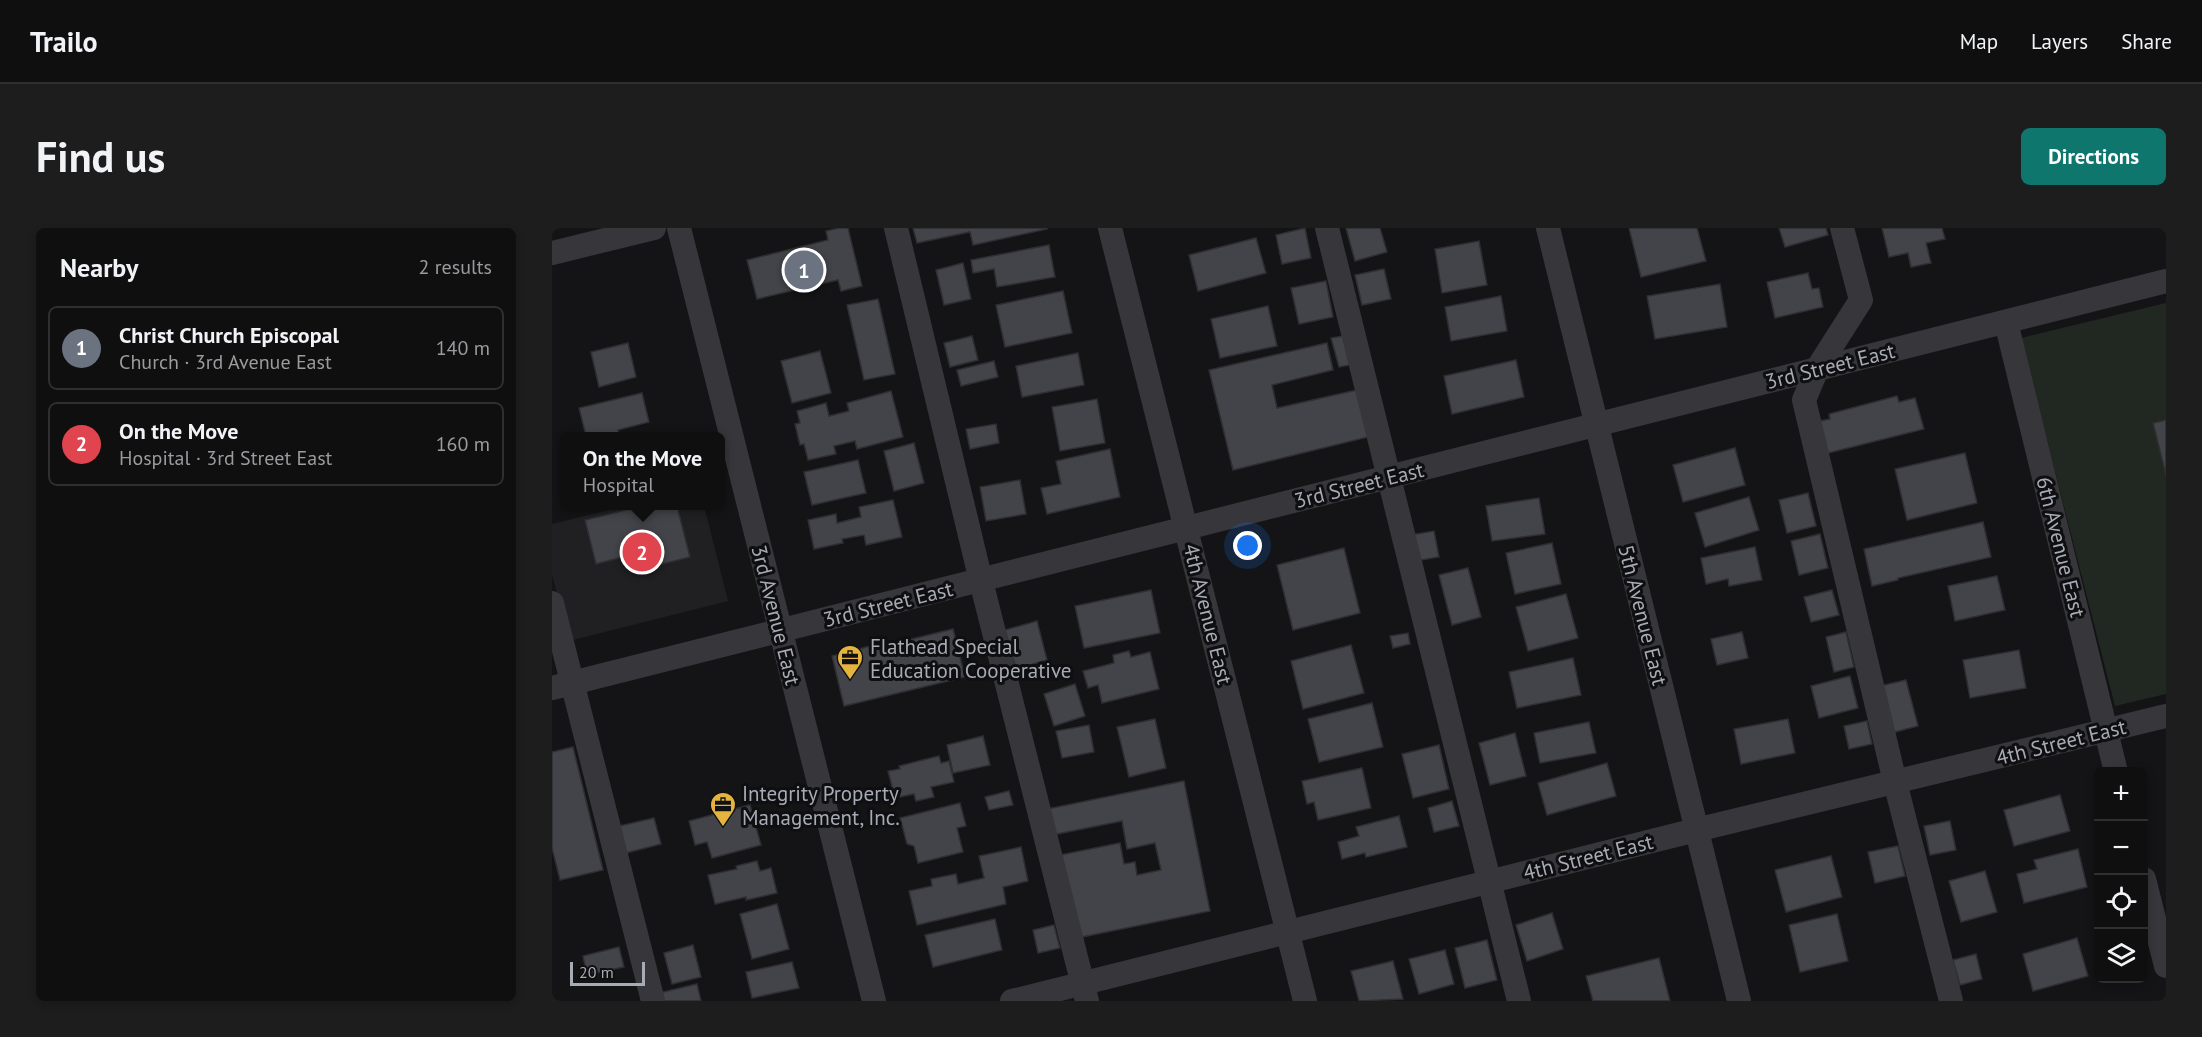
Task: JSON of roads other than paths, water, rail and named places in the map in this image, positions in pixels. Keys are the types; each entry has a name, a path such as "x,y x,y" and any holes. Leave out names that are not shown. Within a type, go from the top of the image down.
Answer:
{"street":[{"path":"552,253 654,228"},
{"name":"3rd Avenue East","path":"679,228 874,1001"},
{"path":"896,228 981,580 1085,992"},
{"name":"4th Avenue East","path":"1110,228 1305,1001"},
{"path":"1326,228 1519,1001"},
{"name":"5th Avenue East","path":"1548,228 1739,1001"},
{"path":"1842,228 1861,300 1817,369 1804,400 1895,782 1952,1001"},
{"name":"3rd Street East","path":"562,686 2166,281"},
{"name":"6th Avenue East","path":"2006,322 2115,767"},
{"path":"552,603 562,686 653,1001"},
{"name":"4th Street East","path":"1012,1001 1085,992 1288,932 2166,716"},
{"path":"2148,895 2166,966"}],"place":[{"name":"Christ Church Episcopal","path":"804,270"},
{"name":"On the Move","path":"642,552"},
{"name":"Flathead Special Education Cooperative","path":"850,681"},
{"name":"Integrity Property Management, Inc.","path":"723,828"}]}
